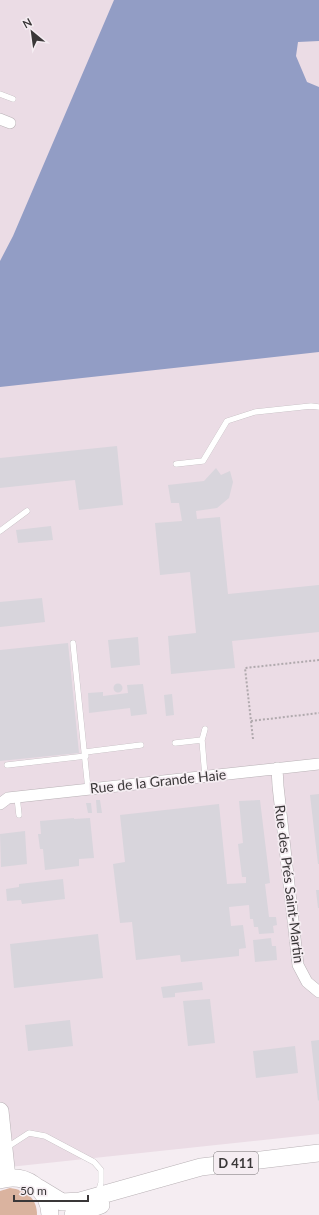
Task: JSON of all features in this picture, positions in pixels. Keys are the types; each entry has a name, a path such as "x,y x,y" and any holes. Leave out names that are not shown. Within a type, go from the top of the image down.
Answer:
{"main road":[{"path":"0,1111 4,1149 3,1179 18,1178 30,1181 39,1188 46,1197 50,1215"},
{"name":"D 411","path":"39,1188 62,1202 80,1200 201,1167 319,1153"},
{"name":"D 411","path":"73,1215 113,1201 156,1180"}],"street":[{"name":"Rue de la Grande Haie","path":"6,798 319,764"},
{"name":"Rue des Prés Saint-Martin","path":"277,768 298,965 307,982 319,992"}],"lane":[{"path":"0,94 13,99"},
{"path":"176,464 203,461 227,421 255,412 311,406 319,407"},
{"path":"0,531 26,511"},
{"path":"73,643 88,789"},
{"path":"205,729 202,740 205,776"},
{"path":"175,743 202,740"},
{"path":"8,765 141,745"},
{"path":"6,798 19,815"},
{"path":"4,1149 30,1133 45,1136 80,1154 94,1162 101,1170 102,1184 94,1197"}],"path":[{"path":"253,739 245,668 319,660"},
{"path":"251,721 319,713"}],"shaded area":[{"path":"0,0 319,0 319,1134 0,1168"},
{"path":"10,1188 26,1193 30,1196 35,1204 37,1215 0,1215 0,1191"}],"water":[{"path":"114,0 319,0 319,41 298,42 296,56 307,82 319,87 319,352 0,387 0,261 13,236"}],"building":[{"path":"117,446 123,505 79,510 75,480 0,488 0,458"},
{"path":"216,468 221,475 230,471 233,482 229,498 217,508 196,511 197,519 220,517 228,594 319,585 319,632 232,641 235,668 171,674 168,636 196,633 190,572 160,575 155,523 182,521 179,503 171,503 168,485 204,481"},
{"path":"51,526 53,540 18,543 16,530"},
{"path":"42,598 45,622 0,627 0,602"},
{"path":"138,637 140,665 111,668 108,640"},
{"path":"68,643 79,753 0,761 0,650"},
{"path":"116,684 120,684 122,688 120,692 116,692 114,690 114,686"},
{"path":"143,684 147,714 131,716 130,708 89,713 88,693 103,692 103,696 128,693 127,685"},
{"path":"172,694 174,715 166,716 164,695"},
{"path":"319,794 319,864 318,864 310,795"},
{"path":"96,800 100,800 102,813 97,813"},
{"path":"260,800 270,883 265,884 269,917 276,917 277,925 273,926 274,933 259,934 258,927 254,927 253,919 250,919 249,905 229,907 231,926 243,925 246,948 239,949 239,956 181,962 180,955 136,960 132,922 120,923 113,864 125,862 120,815 219,804 227,884 246,883 246,877 242,877 238,844 243,843 239,801"},
{"path":"86,803 91,803 92,813 88,813"},
{"path":"90,818 94,858 79,859 79,866 45,870 43,849 40,849 38,834 41,834 40,821"},
{"path":"25,831 27,864 1,867 0,834"},
{"path":"63,879 65,899 22,904 21,900 7,901 6,889 19,887 19,884"},
{"path":"316,890 319,890 319,908 318,908"},
{"path":"98,934 103,978 14,988 10,944"},
{"path":"271,938 272,946 276,946 277,960 255,962 253,940"},
{"path":"202,982 203,990 175,993 175,997 163,998 161,987"},
{"path":"210,999 215,1043 188,1046 183,1001"},
{"path":"70,1020 73,1046 28,1051 25,1025"},
{"path":"319,1040 319,1100 318,1101 311,1041"},
{"path":"295,1046 298,1073 256,1078 253,1051"}]}
